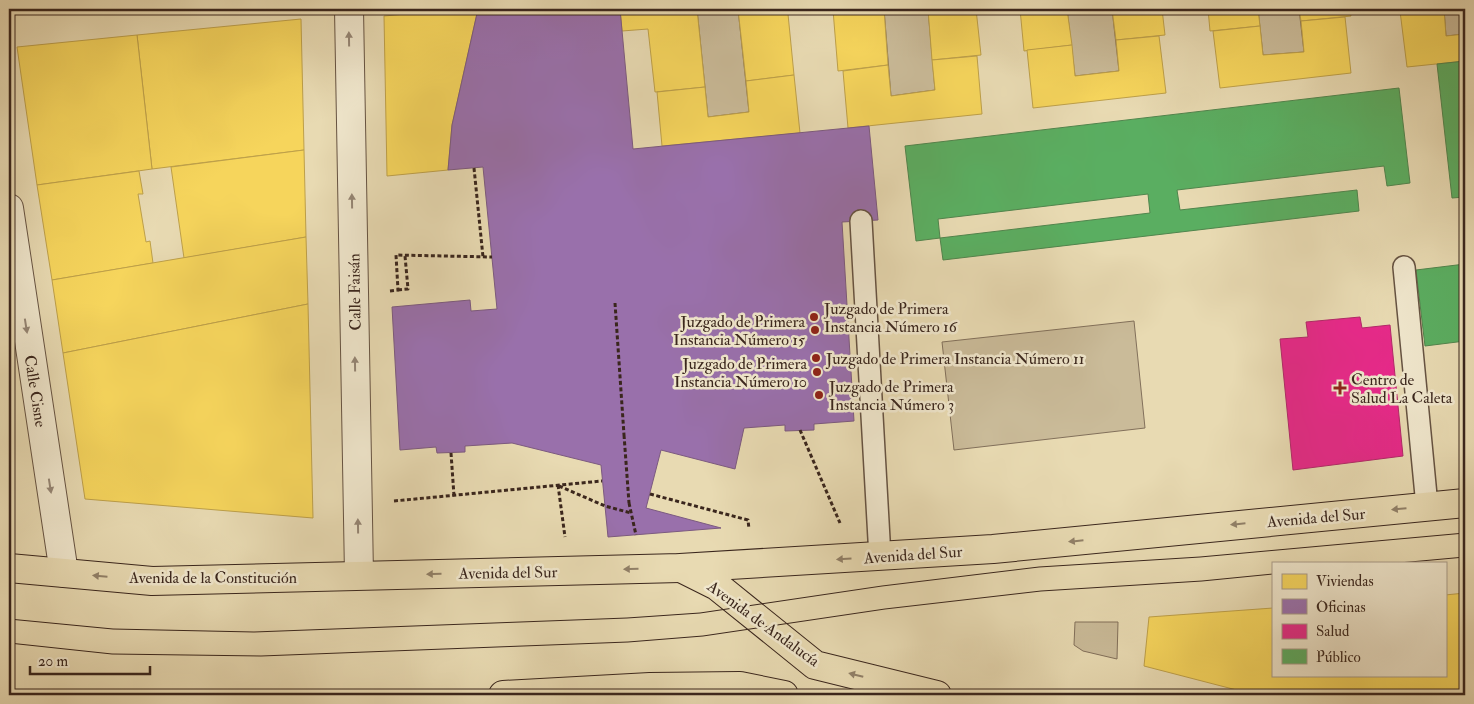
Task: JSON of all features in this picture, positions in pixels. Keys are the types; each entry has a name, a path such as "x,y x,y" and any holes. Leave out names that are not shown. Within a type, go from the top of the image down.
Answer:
{"main road":[{"name":"Avenida del Sur","path":"359,575 680,568 880,557 993,549 1465,503"},
{"name":"Avenida de la Constitución","path":"9,568 152,581 359,575"},
{"name":"Avenida de Andalucía","path":"680,568 717,586 815,665 937,695"},
{"path":"503,695 650,686 740,686 784,695"}],"street":[{"name":"Calle Faisán","path":"349,9 359,575"},
{"name":"Calle Cisne","path":"9,208 64,573"}],"lane":[{"path":"861,221 880,557"},
{"path":"1404,267 1427,506"}],"path":[{"path":"474,168 483,257"},
{"path":"398,290 396,255 492,257"},
{"path":"387,291 408,289 405,256"},
{"path":"615,303 628,503 636,535"},
{"path":"800,430 839,519 841,531"},
{"path":"451,453 454,496"},
{"path":"394,501 602,481"},
{"path":"558,485 605,506 631,513"},
{"path":"558,485 566,545"},
{"path":"650,494 748,520 750,537"}],"shaded area":[{"path":"697,9 738,9 749,112 708,117"},
{"path":"884,9 928,9 935,90 891,96"},
{"path":"1067,9 1112,9 1119,71 1075,76"},
{"path":"1258,9 1299,9 1304,52 1263,55"},
{"path":"1444,9 1465,9 1465,34 1446,36"},
{"path":"1134,321 1145,428 954,450 942,342"},
{"path":"1075,622 1118,622 1117,659 1083,651 1074,645"}],"building: Viviendas":[{"path":"478,9 452,125 448,170 387,176 384,16"},
{"path":"620,9 697,9 705,87 655,92 648,29 622,31"},
{"path":"738,9 810,9 811,12 788,14 794,75 746,81"},
{"path":"810,9 884,9 888,65 838,71 833,10 811,12"},
{"path":"928,9 976,9 981,55 932,60"},
{"path":"1020,9 1067,9 1072,45 1024,51"},
{"path":"1112,9 1162,9 1165,35 1116,40"},
{"path":"1208,9 1258,9 1260,26 1210,31"},
{"path":"1299,9 1350,9 1351,16 1301,21"},
{"path":"1393,9 1420,9 1393,12"},
{"path":"1444,9 1446,36 1465,34 1465,61 1407,67 1400,11"},
{"path":"1345,17 1351,73 1220,88 1213,31 1260,26 1263,55 1304,52 1301,21"},
{"path":"301,19 304,150 152,169 137,35"},
{"path":"137,35 152,169 37,185 17,47"},
{"path":"1159,36 1166,93 1033,108 1027,50 1072,45 1075,76 1119,71 1116,40"},
{"path":"977,56 982,114 848,128 843,71 888,65 891,96 935,90 932,60"},
{"path":"794,75 800,133 662,146 657,92 705,87 708,117 749,112 746,81"},
{"path":"304,150 306,237 184,258 171,167"},
{"path":"139,171 143,194 138,194 146,242 150,241 153,263 52,280 37,185"},
{"path":"306,237 308,304 63,353 52,280"},
{"path":"308,304 313,518 85,499 63,353"},
{"path":"1465,593 1465,695 1256,695 1144,666 1149,617 1272,608 1272,676 1446,676 1446,595"}],"building: Oficinas":[{"path":"478,9 620,9 633,149 869,126 878,220 842,222 854,421 814,424 814,430 785,431 785,425 744,428 735,469 661,450 646,508 721,528 608,537 601,465 512,443 465,446 465,452 437,453 436,447 400,450 392,307 470,300 471,311 497,309 483,167 448,170 452,125"}],"building: Salud":[{"name":"Centro de Salud La Caleta","path":"1360,317 1362,328 1390,325 1403,456 1293,470 1280,339 1308,337 1306,322"}],"building: Público":[{"path":"1465,61 1465,197 1452,198 1437,64"},
{"path":"1399,88 1410,183 1387,186 1384,166 1177,190 1180,210 1357,190 1359,211 943,260 940,238 916,241 905,146","holes":["1148,194 1150,213 940,238 938,219"]},
{"path":"1465,264 1465,341 1425,346 1416,270"}],"tram line":[{"path":"9,619 113,629 254,632 627,618 700,613 882,586 1039,567 1200,557 1465,533"},
{"path":"1410,562 1465,557"},
{"path":"9,643 112,654 261,656 628,642 703,636 885,609 1041,591 1202,581 1272,574"}],"place":[{"name":"Juzgado de Primera Instancia Número 16","path":"814,317"},
{"name":"Juzgado de Primera Instancia Número 15","path":"815,330"},
{"name":"Juzgado de Primera Instancia Número 11","path":"816,358"},
{"name":"Juzgado de Primera Instancia Número 10","path":"817,372"},
{"name":"Centro de Salud La Caleta","path":"1340,388"},
{"name":"Juzgado de Primera Instancia Número 3","path":"819,395"}]}
